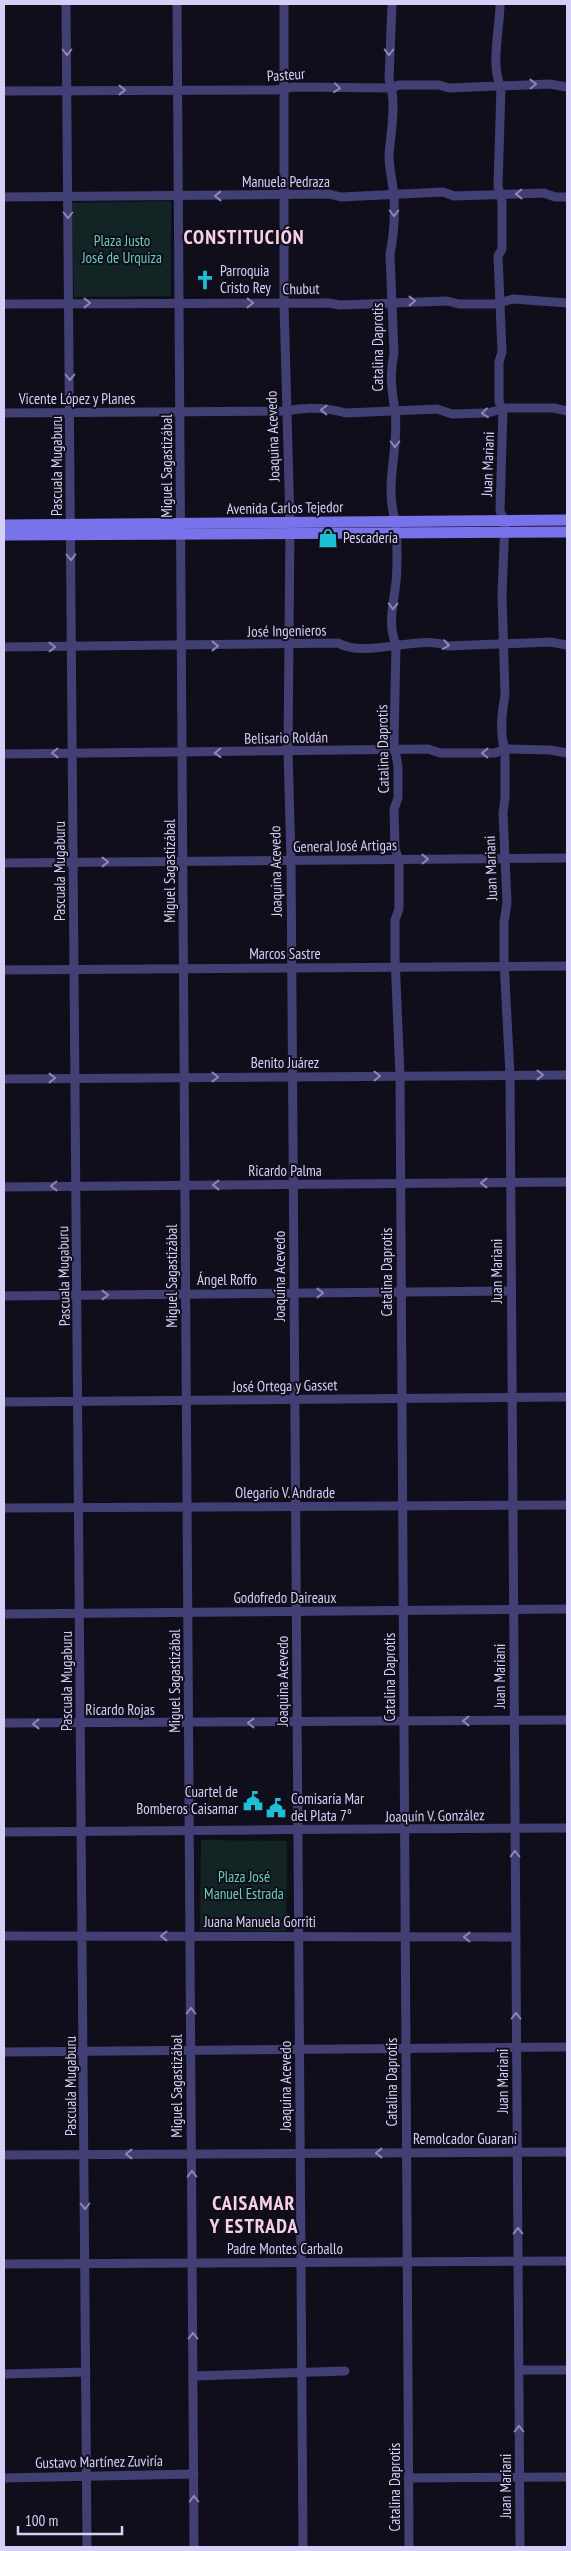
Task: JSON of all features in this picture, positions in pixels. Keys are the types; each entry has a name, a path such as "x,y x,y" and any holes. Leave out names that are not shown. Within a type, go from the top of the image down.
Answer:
{"main road":[{"name":"Avenida Carlos Tejedor","path":"4,526 71,529 181,529 505,526 567,520"},
{"name":"Avenida Carlos Tejedor","path":"505,526 567,532"},
{"name":"Avenida Carlos Tejedor","path":"4,535 71,529"}],"street":[{"name":"Pascuala Mugaburu","path":"66,4 84,1936 87,2547"},
{"name":"Miguel Sagastizábal","path":"177,4 194,2547"},
{"name":"Joaquina Acevedo","path":"284,4 284,304 290,528 288,751 291,860 303,2547"},
{"name":"Catalina Daprotis","path":"392,4 389,79 392,88 392,138 389,155 394,194 394,238 390,254 391,292 394,301 394,354 390,368 392,401 395,411 395,461 392,474 393,514 397,527 396,581 392,602 393,638 396,644 395,750 398,767 398,798 394,809 394,850 398,860 399,909 395,920 400,1076 409,2547"},
{"name":"Juan Mariani","path":"500,4 500,24 497,42 497,80 501,87 498,186 501,195 502,249 498,256 499,293 502,300 502,352 499,362 499,402 503,409 500,510 505,526 502,605 502,634 505,644 505,695 502,711 502,742 505,749 504,858 507,876 504,922 510,1076 520,2547"},
{"name":"Pasteur","path":"4,91 284,89 338,86 346,89 392,88 407,85 501,87 510,84 549,84 567,87"},
{"name":"Manuela Pedraza","path":"4,197 284,196 442,192 454,196 544,193 555,197 567,197"},
{"name":"Chubut","path":"4,304 180,302 387,304 394,301 447,301 459,304 494,304 502,300 513,299 567,303"},
{"name":"Vicente López y Planes","path":"4,413 286,412 296,409 336,410 346,413 437,409 452,414 487,413 503,409 554,408 567,411"},
{"name":"José Ingenieros","path":"4,647 338,643 344,647 387,647 396,644 441,643 448,646 499,646 505,644 550,642 567,645"},
{"name":"Belisario Roldán","path":"4,754 73,752 183,754 428,749 440,753 495,753 505,749 550,750 567,753"},
{"name":"General José Artigas","path":"4,862 567,858"},
{"name":"Marcos Sastre","path":"4,970 567,966"},
{"name":"Benito Juárez","path":"4,1079 567,1075"},
{"name":"Ricardo Palma","path":"4,1187 567,1182"},
{"name":"Ángel Roffo","path":"4,1296 510,1292"},
{"name":"José Ortega y Gasset","path":"4,1402 567,1397"},
{"name":"Olegario V. Andrade","path":"4,1508 567,1504"},
{"name":"Godofredo Daireaux","path":"4,1614 567,1609"},
{"name":"Ricardo Rojas","path":"4,1723 567,1720"},
{"name":"Joaquín V. González","path":"4,1832 190,1829 298,1831 567,1828"},
{"name":"Juana Manuela Gorriti","path":"4,1936 516,1937"},
{"path":"4,2052 567,2047"},
{"name":"Remolcador Guaraní","path":"4,2155 567,2152"},
{"name":"Padre Montes Carballo","path":"4,2264 567,2261"},
{"path":"519,2370 567,2370"},
{"path":"193,2376 346,2371"},
{"path":"4,2374 86,2372"},
{"name":"Gustavo Martínez Zuviría","path":"4,2478 194,2474"},
{"path":"408,2478 567,2477"}],"green space":[{"name":"Plaza Justo José de Urquiza","path":"171,201 171,296 74,297 72,203"},
{"name":"Plaza José Manuel Estrada","path":"201,1840 287,1841 286,1931 200,1930"}],"place":[{"name":"Parroquia Cristo Rey","path":"205,280"},
{"name":"Pescadería","path":"328,538"},
{"name":"Cuartel de Bomberos Caisamar","path":"253,1801"},
{"name":"Comisaría Mar del Plata 7°","path":"276,1808"}],"district":[{"name":"CONSTITUCIÓN","path":"244,237"},
{"name":"CAISAMAR Y ESTRADA","path":"254,2214"}]}
